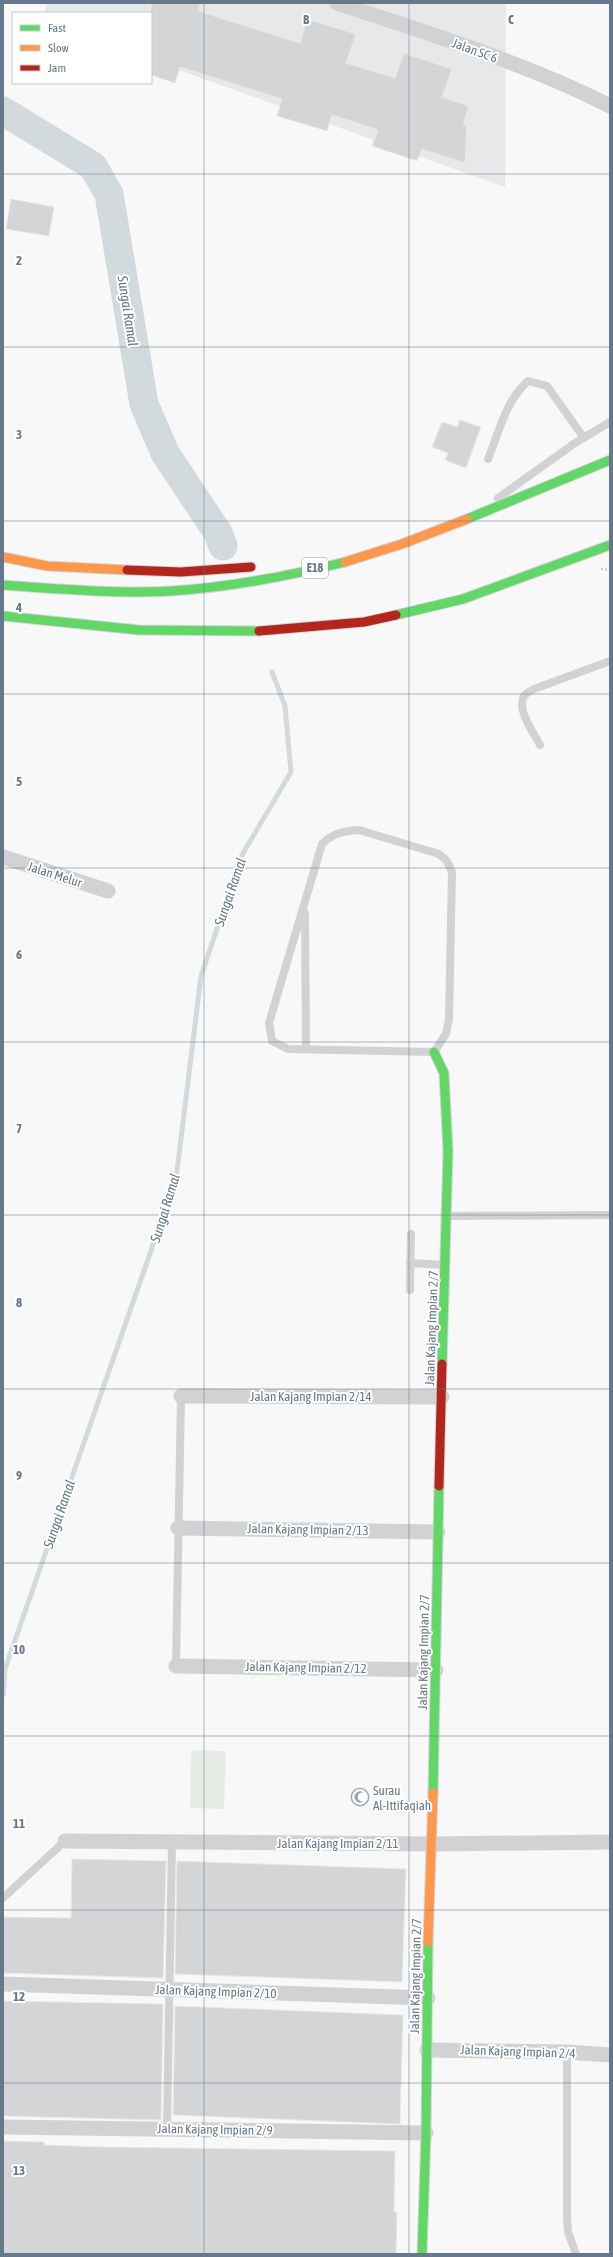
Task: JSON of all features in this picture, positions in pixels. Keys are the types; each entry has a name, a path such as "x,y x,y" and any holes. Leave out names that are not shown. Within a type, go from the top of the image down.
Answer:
{"main road":[{"name":"E18","path":"3,585 100,591 194,589 284,575 371,554 466,520 610,460"},
{"path":"3,616 139,630 275,631 364,622 463,599 610,545"},
{"path":"297,563 371,554"},
{"path":"3,557 47,566 181,572 260,567"},
{"name":"Jalan Kajang Impian 2/7","path":"422,2254 426,2133 428,1924 432,1844 438,1532 448,1151 444,1073 434,1052"}],"street":[{"name":"Jalan SC 6","path":"337,3 502,60 580,91 610,106"},
{"name":"Jalan Melur","path":"3,857 108,891"},
{"name":"Jalan Kajang Impian 2/14","path":"181,1396 442,1397"},
{"name":"Jalan Kajang Impian 2/13","path":"178,1528 438,1532"},
{"name":"Jalan Kajang Impian 2/12","path":"176,1666 436,1670"},
{"name":"Jalan Kajang Impian 2/11","path":"65,1841 432,1844 610,1842"},
{"name":"Jalan Kajang Impian 2/10","path":"3,1984 428,1998"},
{"name":"Jalan Kajang Impian 2/4","path":"427,2050 567,2052 610,2055"},
{"name":"Jalan Kajang Impian 2/9","path":"3,2127 167,2128 426,2133"}],"lane":[{"path":"488,459 507,410 518,390 528,381 547,386 584,438"},
{"path":"466,520 584,438 610,422"},
{"path":"540,745 524,713 522,704 525,696 534,689 610,660"},
{"path":"359,830 439,854 447,861 452,872 453,887 448,1019 446,1034 434,1052 288,1049 279,1046 272,1041 269,1023 305,904 322,844 330,836 341,831 359,830"},
{"path":"305,904 306,1050"},
{"path":"447,1216 610,1215"},
{"path":"410,1290 411,1234"},
{"path":"410,1263 446,1264"},
{"path":"176,1666 181,1396"},
{"path":"3,1898 65,1841"},
{"path":"167,2128 172,1843"},
{"path":"567,2052 567,2218 568,2232 576,2254"}],"shaded area":[{"path":"47,3 506,3 505,187 152,60 152,12 44,12"},
{"path":"191,1750 226,1751 224,1809 190,1808"}],"building":[{"path":"151,3 201,3 198,11 300,43 307,19 356,34 346,63 395,78 404,53 452,69 442,97 469,106 463,124 467,125 465,163 422,149 417,161 372,146 378,130 332,115 327,131 277,116 282,99 180,67 175,83 152,75"},
{"path":"11,199 54,207 49,236 6,229"},
{"path":"460,420 481,427 466,468 445,460 448,453 432,447 442,422 457,427"},
{"path":"72,1859 166,1861 163,1978 3,1973 3,1917 71,1918"},
{"path":"177,1861 406,1869 402,1982 175,1974"},
{"path":"3,2001 163,2004 161,2120 3,2116"},
{"path":"175,2006 403,2015 400,2124 173,2115"},
{"path":"3,2141 44,2142 44,2145 103,2147 395,2151 394,2212 397,2212 396,2254 3,2254"}],"waterway":[{"name":"Sungai Ramal","path":"3,111 93,166 109,194 144,404 165,453 218,533 223,546"},
{"name":"Sungai Ramal","path":"3,1695 5,1669 176,1179 201,976 242,855 291,772 285,706 272,672"}],"traffic: fast":[{"path":"467,519 610,460"},
{"path":"396,615 463,599 610,545"},
{"path":"3,585 109,591 172,591 216,587 259,580 345,562"},
{"path":"3,616 139,630 259,631"},
{"path":"434,1052 444,1073 448,1151 442,1364"},
{"path":"433,1793 439,1486"},
{"path":"422,2254 426,2133 428,1942"}],"traffic: slow":[{"path":"345,562 402,544 467,519"},
{"path":"3,557 47,566 127,570"},
{"path":"428,1942 433,1793"}],"traffic: jam":[{"path":"127,570 181,572 251,567"},
{"path":"259,631 364,622 396,615"},
{"path":"439,1486 442,1364"}],"place":[{"name":"Surau Al-Ittifaqiah","path":"360,1797"}]}
